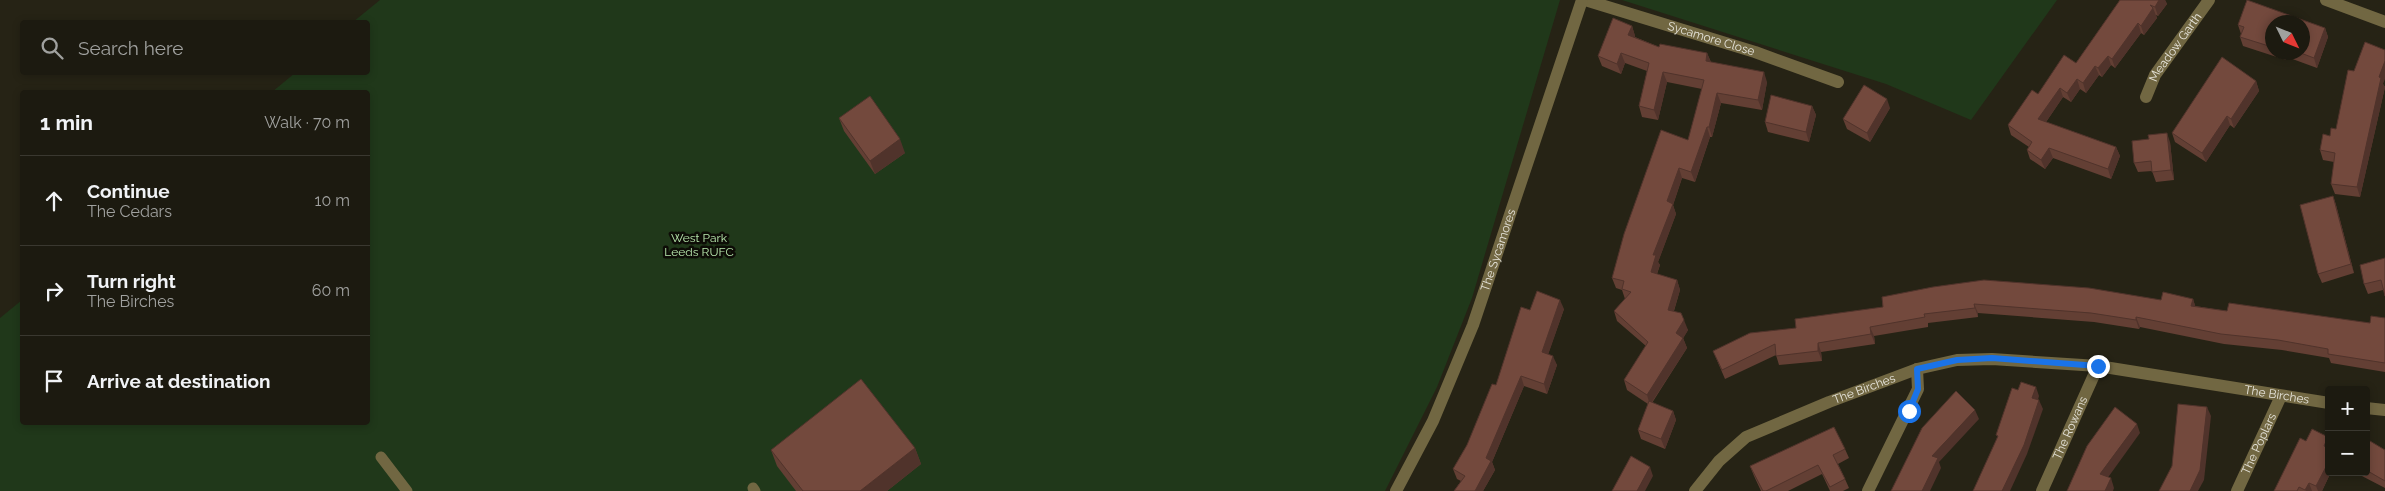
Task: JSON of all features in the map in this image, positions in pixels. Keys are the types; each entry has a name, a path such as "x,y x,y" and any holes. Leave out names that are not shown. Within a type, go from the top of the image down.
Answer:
{"street":[{"name":"Sycamore Close","path":"1583,0 1755,52 1838,82"},
{"name":"The Sycamores","path":"1396,491 1433,421 1473,325 1583,0"},
{"name":"Meadow Garth","path":"2146,97 2155,75 2209,0"},
{"path":"2326,0 2385,22"},
{"name":"The Birches","path":"1695,491 1719,461 1746,437 1829,402 1917,369 1957,360 1992,358 2098,366 2325,402"},
{"name":"The Rowans","path":"2042,491 2098,366"},
{"path":"1868,491 1918,389 1917,369"},
{"name":"The Poplars","path":"2237,491 2282,396"},
{"path":"2370,408 2385,410"}],"lane":[{"path":"381,457 407,491"}],"green space":[{"name":"West Park Leeds RUFC","path":"380,0 1560,0 1472,298 1437,387 1385,491 0,491 0,318 20,302 20,425 370,425 370,90 274,90 293,75 370,75 370,20 355,20"},
{"path":"1622,0 2057,0 1971,120 1886,84"}],"building":[{"path":"2120,0 2159,0 2155,7 2150,5 2153,8 2141,26 2138,23 2112,59 2108,56 2098,68 2095,66 2083,83 2077,79 2067,93 2060,88 2038,119 2116,147 2108,169 2049,148 2041,160 2027,150 2032,142 2008,125 2032,90 2038,94 2064,55 2076,63"},
{"path":"2247,0 2289,15 2265,15 2265,45 2240,37 2244,27 2238,25"},
{"path":"1613,18 1632,26 1628,35 1659,47 1660,44 1707,53 1706,61 1764,72 1758,100 1717,93 1709,127 1707,127 1691,172 1679,168 1667,201 1673,204 1653,255 1656,255 1651,272 1677,280 1668,310 1681,313 1684,320 1676,333 1683,338 1647,395 1624,380 1648,342 1614,311 1631,292 1622,289 1624,281 1612,278 1624,234 1661,130 1688,140 1704,80 1663,72 1654,110 1639,106 1649,63 1621,53 1617,64 1598,56"},
{"path":"2310,23 2325,28 2314,58 2310,56"},
{"path":"2365,42 2385,50 2385,61 2379,77 2381,78 2357,187 2331,184 2335,153 2320,150 2323,134 2330,136 2331,128 2336,129 2348,70 2354,71"},
{"path":"2222,57 2256,81 2231,119 2227,116 2202,153 2172,133"},
{"path":"1864,85 1887,99 1867,133 1843,119"},
{"path":"1771,95 1812,106 1806,132 1765,122"},
{"path":"870,96 900,139 870,161 839,118"},
{"path":"2167,133 2171,170 2152,172 2151,161 2134,163 2132,141 2149,139 2148,135"},
{"path":"2333,196 2351,264 2318,274 2300,205"},
{"path":"2385,258 2385,296 2381,280 2364,284 2360,265"},
{"path":"1984,280 2089,288 2161,300 2163,292 2193,299 2191,306 2227,311 2229,303 2370,323 2371,316 2385,318 2385,363 2328,354 2328,349 2278,340 2221,334 2136,317 2136,320 2091,313 1974,304 1975,308 1924,314 1925,317 1870,327 1871,334 1818,343 1818,351 1776,356 1775,344 1722,370 1713,351 1750,333 1796,328 1795,319 1883,307 1882,297"},
{"path":"1537,291 1560,300 1542,352 1553,356 1544,384 1521,376 1486,458 1491,461 1475,491 1454,491 1465,476 1453,469 1467,445 1492,384 1496,385 1521,307 1530,310"},
{"path":"861,379 915,448 860,491 803,491 771,450"},
{"path":"2021,382 2036,387 2032,398 2039,400 2024,445 2002,491 1973,491 1998,436 1996,435 2012,388 2018,390"},
{"path":"1956,391 1975,410 1932,456 1938,458 1922,491 1891,491 1922,428"},
{"path":"1649,401 1673,411 1661,439 1638,430"},
{"path":"2178,404 2207,407 2200,470 2190,491 2159,491 2172,466"},
{"path":"2115,407 2137,424 2100,474 2111,478 2105,491 2067,491 2087,446"},
{"path":"1834,427 1845,449 1833,455 1845,479 1830,487 1818,465 1763,491 1750,466"},
{"path":"2312,429 2325,436 2325,469 2316,486 2309,483 2305,490 2299,487 2297,491 2274,491 2300,438 2306,441"},
{"path":"2370,441 2385,450 2385,481 2370,472"},
{"path":"1631,456 1650,467 1637,491 1612,491"}],"route":[{"path":"1909,411 1918,389 1917,369 1957,360 1992,358 2098,366"}]}
